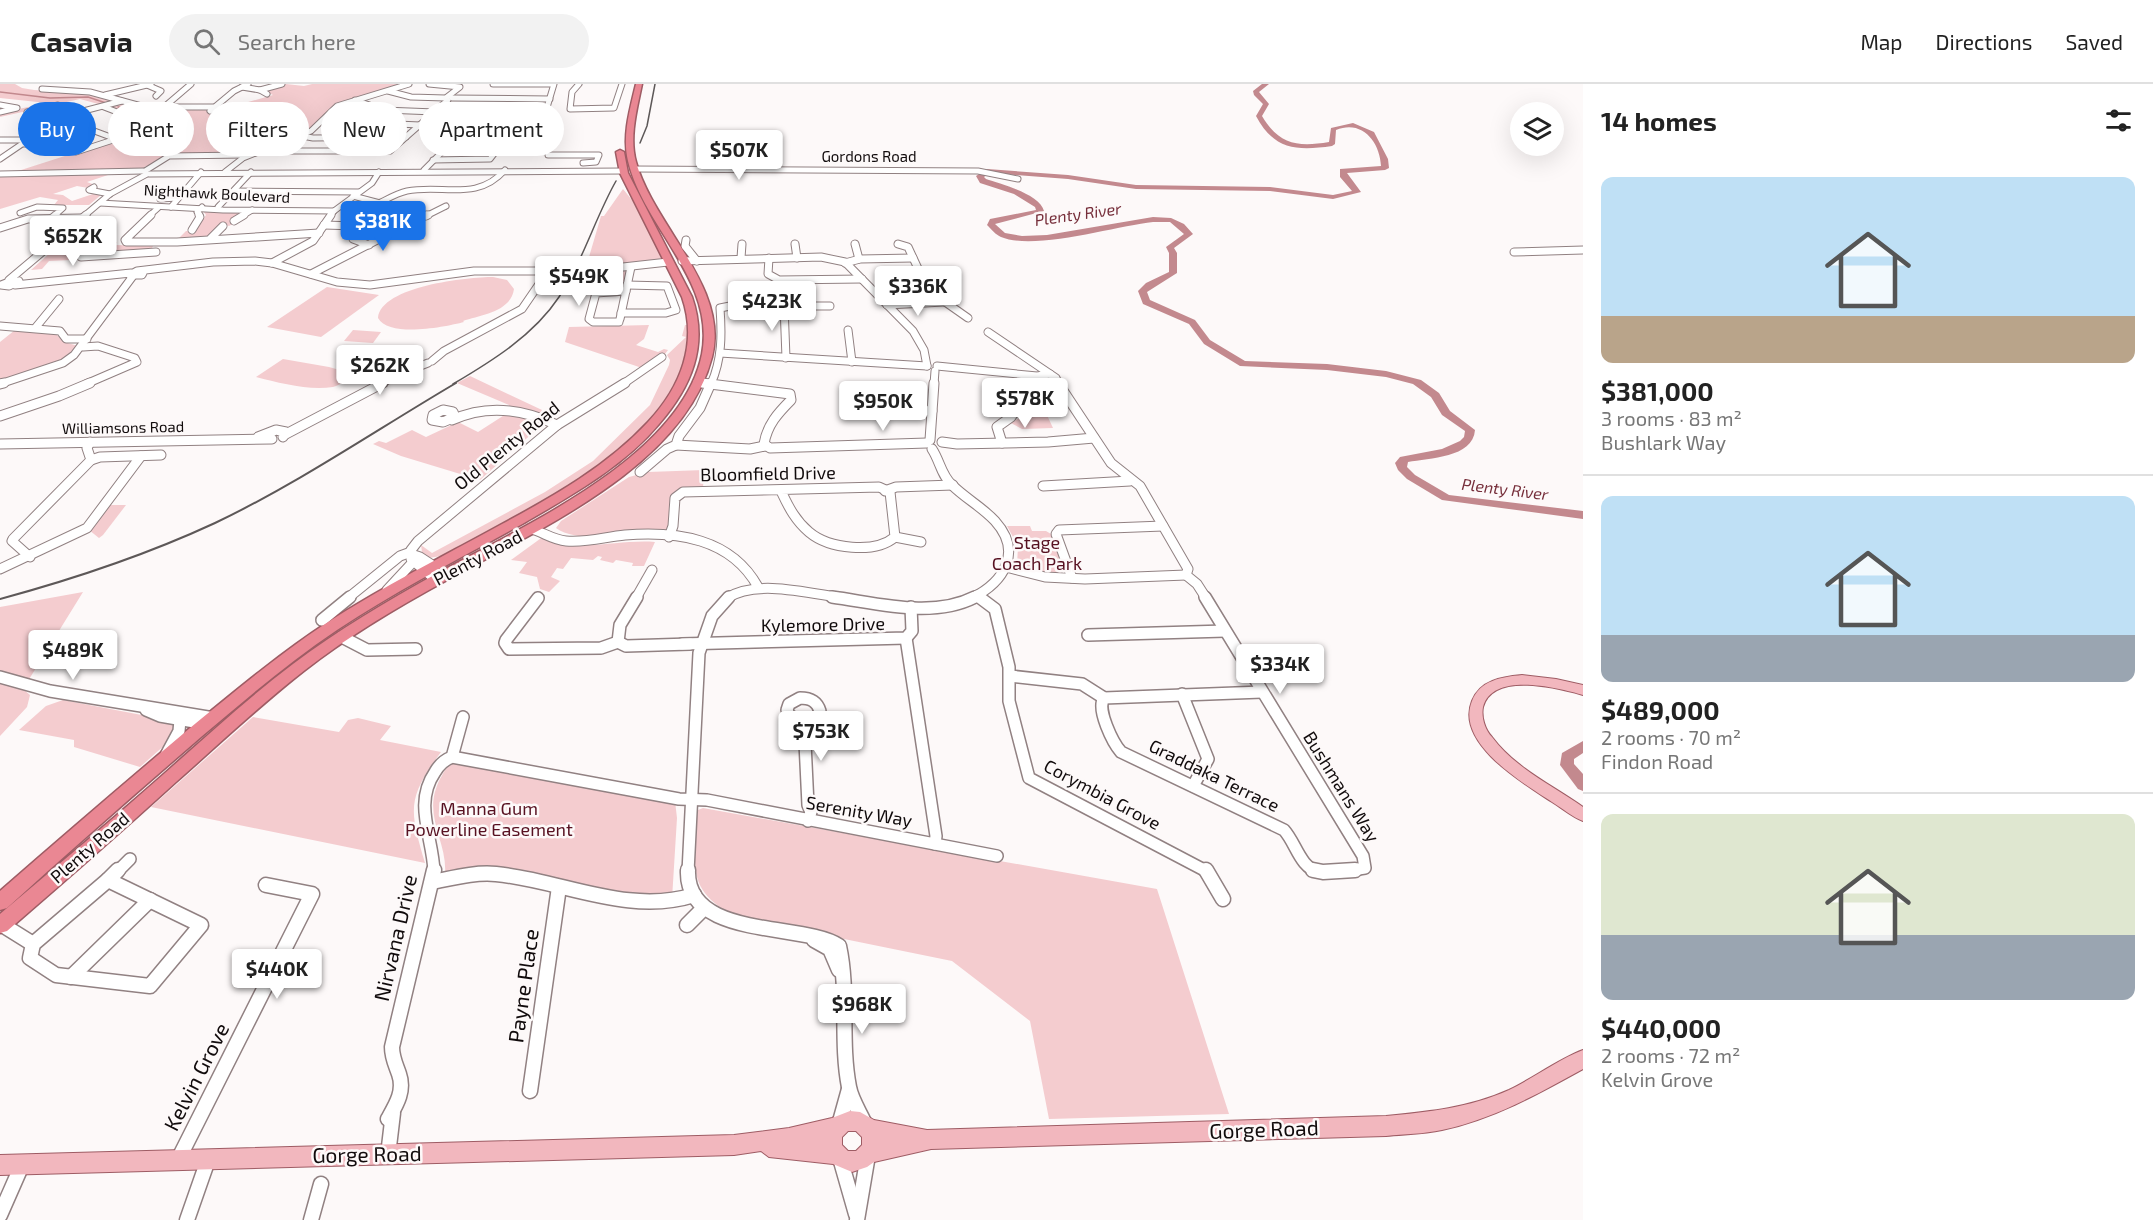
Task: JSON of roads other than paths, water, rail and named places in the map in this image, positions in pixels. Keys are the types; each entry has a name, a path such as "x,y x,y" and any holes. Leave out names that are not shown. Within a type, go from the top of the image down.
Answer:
{"highway":[{"path":"623,118 631,84"},
{"name":"Plenty Road","path":"0,902 163,760 342,637 425,566 536,526 582,499 630,463 667,427 696,385 708,349 708,324 703,300 634,169 630,134 639,84"},
{"name":"Plenty Road","path":"1,925 296,651 425,566 509,525 584,482 619,456 654,423 674,397 690,364 694,335 690,303 623,167 620,146"},
{"name":"Gordons Road","path":"623,167 634,169"},
{"path":"668,262 683,262"},
{"path":"509,525 529,521 536,526"}],"main road":[{"path":"1583,690 1542,681 1512,681 1495,686 1483,693 1478,699 1475,710 1481,733 1503,759 1583,815"},
{"name":"Gorge Road","path":"868,1129 931,1139 1386,1126 1440,1121 1474,1112 1514,1097 1583,1059"},
{"path":"850,1121 868,1129 872,1138 869,1154 857,1162 838,1156 831,1138 837,1126 850,1121"},
{"name":"Gorge Road","path":"0,1165 734,1145 789,1138 837,1126"},
{"name":"Gorge Road","path":"869,1154 931,1139"},
{"name":"Gorge Road","path":"734,1145 806,1150 838,1156"}],"street":[{"path":"48,84 42,89 102,95 126,102"},
{"path":"77,92 88,84"},
{"path":"102,95 149,84 161,91 156,96"},
{"path":"170,102 191,84"},
{"path":"260,90 282,84"},
{"path":"309,132 337,106 409,84"},
{"path":"429,84 459,85 460,87 445,102"},
{"path":"493,84 553,84 549,102"},
{"path":"579,84 572,92 570,109 614,108 622,84"},
{"path":"221,102 244,85"},
{"path":"214,102 226,88 244,85 267,94"},
{"path":"388,91 406,97 550,99"},
{"path":"356,100 384,110 419,111"},
{"path":"96,109 122,101"},
{"path":"0,105 17,108 0,112"},
{"path":"104,107 108,109"},
{"path":"407,136 419,126"},
{"path":"96,131 116,139 96,146"},
{"path":"0,140 18,141"},
{"path":"2,157 18,147"},
{"path":"537,170 546,157 598,155 595,163 570,163"},
{"path":"6,285 110,194 146,173 169,156 245,157"},
{"path":"424,170 438,156"},
{"path":"438,170 445,156"},
{"path":"433,160 490,159 492,156"},
{"path":"228,172 245,157"},
{"name":"Gordons Road","path":"0,174 379,172 623,167"},
{"path":"381,202 408,190 480,188 503,174 504,169"},
{"name":"Gordons Road","path":"634,169 890,172 939,170 983,172 1018,178"},
{"path":"171,207 201,172"},
{"path":"218,207 251,172"},
{"path":"272,263 313,241 334,211 372,183 379,172"},
{"path":"94,187 89,190 110,194"},
{"path":"234,191 356,194 426,216"},
{"path":"160,199 178,198"},
{"name":"Nighthawk Boulevard","path":"100,203 142,203 158,207 218,207 223,210 334,211"},
{"path":"311,274 446,206"},
{"path":"20,213 37,207 63,208 51,219"},
{"path":"158,207 125,240 126,242 162,243 211,238 319,233"},
{"path":"192,230 200,217 197,212 202,207"},
{"path":"234,220 252,210"},
{"path":"0,228 28,219 81,219"},
{"path":"324,225 356,226 390,234"},
{"path":"211,238 223,226"},
{"path":"353,239 369,245"},
{"path":"686,240 685,246 699,260"},
{"path":"0,384 63,363 85,343 162,243"},
{"path":"741,258 742,244"},
{"path":"795,244 797,258"},
{"path":"855,244 858,259"},
{"path":"898,244 906,245 928,290 968,318"},
{"path":"1514,252 1583,250"},
{"path":"81,257 156,252"},
{"path":"683,262 741,258 767,260 825,258 846,263 918,337 931,368 935,444 943,474 1000,528 1008,545 1006,567 998,579 977,595 945,605 909,610 755,587 735,593 718,604 711,614 700,644 688,876 693,893 704,908 724,918 800,935 836,950 842,982 849,1089 868,1129"},
{"path":"846,263 858,259 913,258"},
{"path":"767,260 768,274 779,280 862,278"},
{"path":"6,285 138,273 222,261 272,263 337,282 370,285 398,283 466,271 518,271 542,274 539,284 522,309 352,399"},
{"path":"643,266 668,262"},
{"path":"654,266 668,262"},
{"path":"621,313 666,313 676,310 667,286 626,288 596,294 589,319 593,322 619,324 621,313 626,288 627,267 654,266 676,277"},
{"path":"36,327 59,299"},
{"path":"887,305 944,302"},
{"path":"783,305 786,358"},
{"path":"676,446 679,436 700,408 718,366 722,334 720,308 783,305 832,306"},
{"path":"0,326 36,327 60,331 66,339 98,346 135,358 137,362 59,396 0,416"},
{"path":"848,330 852,362"},
{"name":"Bushmans Way","path":"988,332 1056,378 1065,396 1112,465 1130,481 1140,486 1188,569 1186,575 1197,584 1364,859 1364,868"},
{"path":"720,353 1037,376 1050,374"},
{"name":"Old Plenty Road","path":"322,620 400,556 425,566 421,538 556,425 654,365 662,357"},
{"path":"352,399 374,385 400,374"},
{"path":"696,385 781,391 791,395 791,400 767,429 763,441 765,446"},
{"name":"Williamsons Road","path":"0,444 246,439 270,436 306,424 352,399"},
{"path":"865,407 932,411"},
{"path":"483,412 441,423 432,419 436,412 447,410 525,413 556,425"},
{"path":"447,410 455,414 452,420"},
{"path":"1002,443 997,427 1015,411"},
{"path":"640,471 667,448 676,446 746,449 765,446 774,449 1002,443 1094,438"},
{"path":"30,557 12,541 13,539 92,460 87,448 90,442"},
{"path":"0,569 30,557 87,528 141,456"},
{"name":"Williamsons Road","path":"92,460 100,457 161,456"},
{"path":"1044,486 1130,481"},
{"name":"Bloomfield Drive","path":"669,537 673,526 675,498 681,493 771,490 782,493 796,490 868,488 887,492 901,487 951,483"},
{"path":"887,492 896,537"},
{"path":"782,493 789,508 809,531 820,539 876,548 890,544 896,537"},
{"path":"536,526 560,540 634,535 669,537 716,545 732,553 749,572 755,587"},
{"path":"1072,579 1056,534 1059,530 1163,526"},
{"path":"896,537 921,542"},
{"path":"1006,567 1039,577 1072,579 1186,575"},
{"path":"618,642 617,634 652,570"},
{"name":"Corymbia Grove","path":"977,595 994,609 1010,676 1010,705 1029,778 1204,868 1211,874 1223,899"},
{"name":"Kylemore Drive","path":"538,598 506,640 508,649 602,648 618,642 626,646 904,643 912,631 909,610"},
{"path":"1088,635 1225,632"},
{"path":"342,637 367,650 416,649"},
{"path":"904,643 932,824 936,836 932,844"},
{"path":"1010,676 1082,684 1104,698 1262,692"},
{"path":"0,677 50,691 140,707 169,709 219,723"},
{"path":"1182,694 1208,759 1193,786"},
{"name":"Graddaka Terrace","path":"1104,698 1101,708 1113,743 1118,749 1284,830 1306,866 1313,872 1324,874 1364,868"},
{"path":"140,707 156,715 180,720 219,723"},
{"name":"Nirvana Drive","path":"388,1155 391,1114 402,1087 392,1059 392,1047 432,882 434,860 424,822 423,802 427,787 437,768 442,762 452,757 452,747 462,728 463,717"},
{"path":"163,760 179,731 180,720"},
{"path":"804,722 808,805 811,811 805,820"},
{"name":"Serenity Way","path":"452,757 997,856"},
{"path":"108,880 201,925 150,986 56,975 30,958 33,944 130,859"},
{"path":"432,882 494,874 643,903 679,901 693,893"},
{"name":"Kelvin Grove","path":"178,1160 312,894 266,885"},
{"name":"Payne Place","path":"530,1090 559,887"},
{"path":"71,977 150,900"},
{"path":"687,925 704,908"},
{"path":"1,925 33,944"},
{"path":"837,1126 849,1089"},
{"path":"857,1219 869,1154"},
{"path":"838,1156 857,1219"},
{"path":"187,1220 208,1160"},
{"path":"0,1215 22,1165"},
{"path":"311,1220 321,1184"}],"waterway":[{"name":"Plenty River","path":"1266,84 1256,91 1256,94 1266,104 1259,116 1265,127 1280,141 1299,146 1332,144 1333,129 1343,125 1358,126 1372,133 1384,159 1385,168 1343,171 1344,177 1357,192 1333,197 1270,189 1136,187 1068,177 987,171 980,176 983,181 1017,192 1039,206 1040,211 993,221 991,225 1003,235 1022,239 1074,233 1153,219 1174,221 1189,234 1170,247 1173,253 1173,273 1142,291 1146,302 1192,322 1207,342 1243,364 1327,367 1386,374 1417,382 1435,395 1446,413 1470,430 1469,438 1464,444 1455,448 1404,459 1401,463 1402,468 1411,477 1446,498 1583,515"},
{"path":"0,92 50,98 88,97 106,103"},
{"name":"Plenty River","path":"1583,746 1567,757 1567,765 1583,785"}],"railway":[{"path":"640,143 647,126 655,84"},
{"path":"453,384 511,346 549,311 575,269 616,181"},
{"path":"0,599 163,546 215,523 307,474 456,383"}],"park label":[{"name":"Stage Coach Park","path":"1037,553"},
{"name":"Manna Gum Powerline Easement","path":"489,819"}]}
